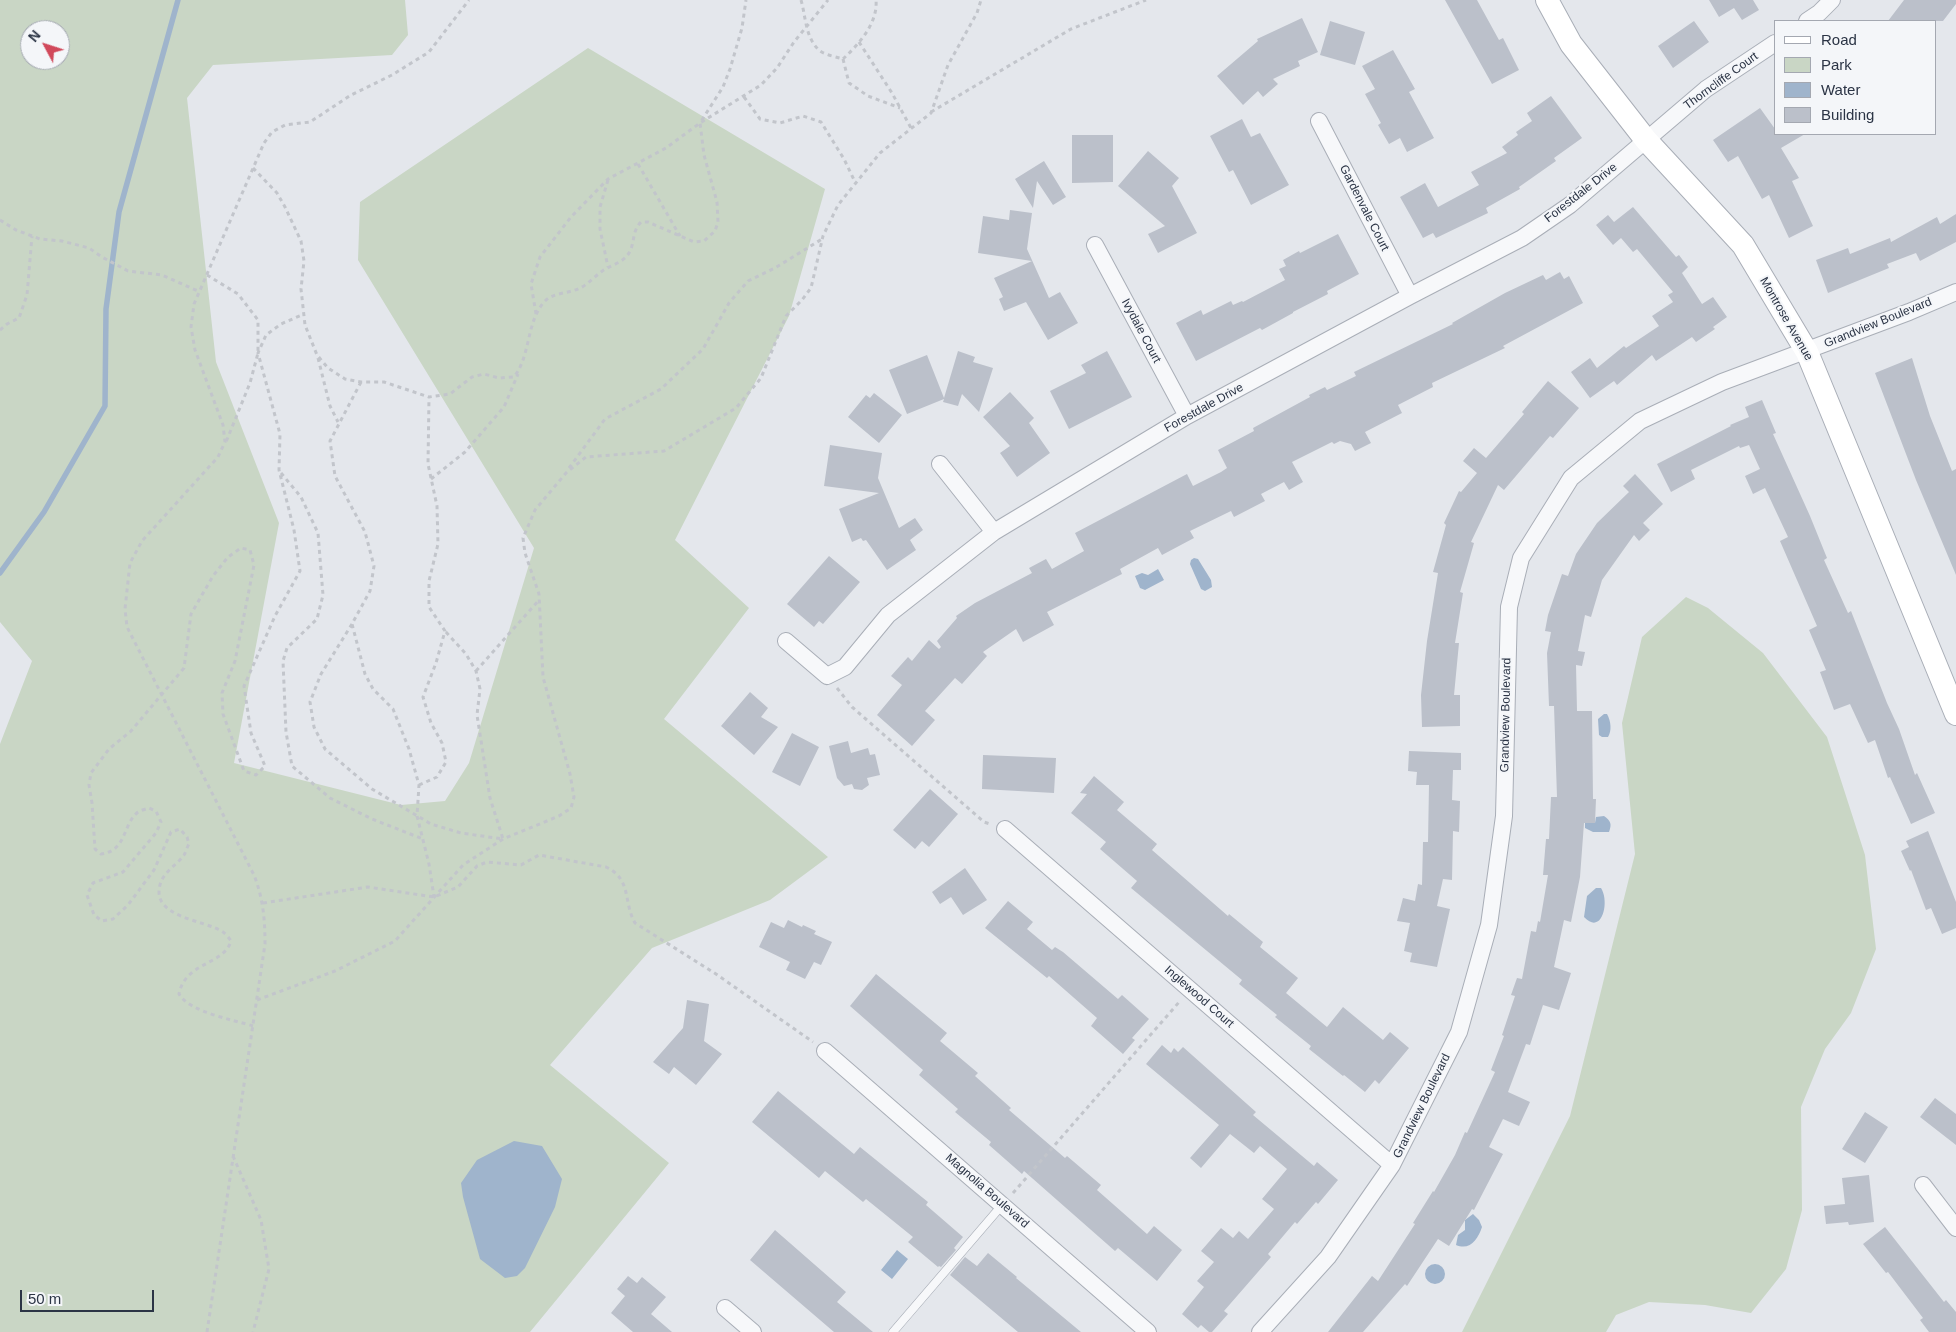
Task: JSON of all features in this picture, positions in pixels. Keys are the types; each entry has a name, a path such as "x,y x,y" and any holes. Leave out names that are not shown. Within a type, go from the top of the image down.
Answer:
{"street":[{"name":"Montrose Avenue","path":"1547,0 1571,44 1646,140 1742,245 1807,352 1956,714"},
{"path":"1808,20 1832,0"},
{"name":"Thorncliffe Court","path":"1646,140 1706,89 1774,44"},
{"name":"Gardenvale Court","path":"1319,121 1410,296"},
{"name":"Forestdale Drive","path":"827,676 845,666 888,615 994,532 1187,416 1522,238 1570,205 1646,140"},
{"name":"Ivydale Court","path":"1095,245 1187,416"},
{"name":"Grandview Boulevard","path":"1260,1332 1328,1257 1392,1165 1459,1032 1489,925 1504,816 1509,607 1522,558 1572,478 1640,421 1722,382 1807,352 1956,292"},
{"path":"940,464 994,532"},
{"path":"786,641 827,676"},
{"name":"Inglewood Court","path":"1005,829 1392,1165"},
{"name":"Magnolia Boulevard","path":"825,1051 1148,1332"},
{"path":"1923,1185 1956,1228"},
{"path":"725,1308 753,1332"}],"lane":[{"path":"893,1332 1003,1204"}],"path":[{"path":"226,442 223,425 195,350 191,327 194,304 264,143 272,132 285,125 310,122 351,95 392,75 429,52 469,0"},
{"path":"431,479 465,452 504,408 520,369 537,315 544,302 552,296 580,288 608,267 621,261 631,252 636,227 641,222 648,222 694,242 704,241 715,231 718,222 717,202 704,155 700,123 723,87 730,69 742,28 746,0"},
{"path":"801,0 808,35 821,51 843,59"},
{"path":"537,315 531,284 540,257 571,217 608,179 666,148 700,123 761,85 777,68 794,42 828,0"},
{"path":"843,59 866,32 877,12 876,0"},
{"path":"931,113 948,65 977,13 981,0"},
{"path":"566,473 586,457 664,451 736,408 761,378 786,316 811,288 822,238 838,205 880,153 931,113 1071,29 1146,0"},
{"path":"859,42 911,128"},
{"path":"843,59 849,83 868,96 900,108"},
{"path":"744,97 760,119 780,123 803,116 821,122 844,159 856,184"},
{"path":"638,164 680,236"},
{"path":"253,168 277,193 300,241 304,261 301,290 305,325 317,355 330,406 338,422"},
{"path":"608,179 600,207 600,229 608,267"},
{"path":"0,220 16,230 32,236 89,248 128,271 162,275 200,292"},
{"path":"0,330 19,318 27,295 32,236"},
{"path":"257,1000 335,971 395,941 463,865 502,839 559,816 571,808 574,797 570,774 543,677 539,594 525,553 523,538 535,510 566,473 605,419 660,388 702,349 729,303 748,280 775,268 822,238"},
{"path":"207,276 238,294 258,320 258,353 280,434 280,470 294,530 300,571 275,616 244,686 251,733 265,766 256,775 244,772 223,714 222,693 235,661 254,565 250,550 241,548 228,557 191,614 184,668 131,731 109,749 91,773 89,785 95,849 102,854 111,853 120,844 137,812 149,808 156,811 161,822 156,833 123,872 93,882 86,895 94,914 102,921 113,919 128,905 154,870 171,832 180,829 187,837 189,844 184,855 171,867 160,884 159,896 167,909 223,932 231,941 218,958 194,969 180,986 179,994 181,999 202,1011 253,1026"},
{"path":"207,1332 265,944 263,903 254,875 127,627 125,609 130,562 142,541 218,457 250,383 258,353 266,335 280,324 304,314"},
{"path":"317,355 328,368 345,379 360,382 384,382 429,397 450,394 472,377 484,374 499,378 514,376 520,369"},
{"path":"360,382 330,441 335,476 365,532 374,566 370,591 321,674 310,702 314,727 325,749 372,789 417,816 432,824 461,833 502,839"},
{"path":"429,397 428,464 437,506 438,544 429,582 429,607 445,631 466,654 476,671 480,689 477,715 490,798 502,839"},
{"path":"280,470 301,497 318,533 323,595 317,619 287,648 283,661 286,732 292,766 330,798 372,819 423,840"},
{"path":"476,671 539,600"},
{"path":"352,624 365,674 374,689 393,709 409,749 419,785 417,816 429,864 434,896"},
{"path":"419,785 437,778 446,762 442,744 431,724 423,697 436,663 445,631"},
{"path":"827,676 852,707 984,822 1005,829"},
{"path":"263,903 368,888 434,896 458,887 477,866 487,862 521,865 539,855 606,867 616,872 625,886 631,916 635,923 716,974 825,1051"},
{"path":"1003,1204 1190,989"},
{"path":"233,1156 261,1220 269,1268 253,1332"}],"green space":[{"path":"0,0 405,0 408,35 392,55 213,65 187,98 216,362 279,523 234,763 401,805 445,801 469,763 534,548 358,260 360,202 588,48 825,189 789,316 675,540 749,608 664,719 828,857 770,900 652,948 550,1065 669,1163 530,1332 0,1332 0,744 32,661 0,622"},
{"path":"1686,597 1708,608 1763,653 1827,737 1865,855 1876,949 1851,1013 1825,1049 1801,1107 1802,1210 1786,1269 1751,1313 1705,1305 1649,1302 1616,1315 1606,1332 1462,1332 1570,1116 1635,854 1622,723 1642,637"}],"water":[{"path":"1194,558 1198,559 1211,580 1212,587 1205,591 1201,589 1190,564"},
{"path":"1158,569 1164,580 1145,590 1140,588 1135,576 1142,573 1148,575"},
{"path":"1607,714 1610,723 1608,737 1599,735 1598,719"},
{"path":"1604,816 1610,823 1609,832 1593,832 1585,828 1585,823 1595,823 1596,817"},
{"path":"1596,888 1601,888 1604,894 1603,915 1600,920 1590,922 1584,917 1587,896"},
{"path":"514,1141 542,1146 562,1179 555,1207 525,1268 517,1276 505,1278 480,1259 461,1183 477,1160"},
{"path":"1473,1214 1479,1220 1482,1227 1478,1236 1469,1245 1456,1245 1458,1235 1465,1230 1465,1220"},
{"path":"897,1250 908,1259 892,1279 881,1270"},
{"path":"1431,1264 1439,1264 1445,1270 1445,1278 1439,1284 1431,1284 1425,1278 1425,1270"}],"building":[{"path":"1445,0 1477,0 1499,40 1503,38 1519,70 1492,84"},
{"path":"1709,0 1753,0 1759,10 1742,20 1734,8 1719,17"},
{"path":"1904,0 1956,0 1956,4 1943,21 1889,20"},
{"path":"1302,18 1318,52 1298,61 1300,66 1273,79 1278,84 1263,97 1258,91 1243,105 1217,76 1258,41 1257,39"},
{"path":"1330,21 1365,32 1355,65 1320,55"},
{"path":"1694,21 1709,42 1673,68 1658,46"},
{"path":"1393,50 1415,89 1409,92 1434,138 1407,152 1400,138 1389,144 1378,125 1381,123 1365,94 1375,89 1362,66"},
{"path":"1551,96 1582,138 1554,158 1556,161 1519,187 1520,189 1486,208 1488,213 1436,238 1433,233 1423,238 1400,197 1425,183 1438,207 1479,185 1471,172 1507,153 1502,147 1518,135 1516,132 1532,121 1527,113"},
{"path":"1760,108 1774,128 1774,135 1803,135 1781,148 1799,178 1792,181 1813,226 1789,238 1769,195 1762,199 1738,156 1728,162 1713,140"},
{"path":"1242,119 1251,137 1260,133 1289,185 1251,205 1233,170 1229,172 1210,136"},
{"path":"1072,135 1113,135 1113,182 1072,183"},
{"path":"1148,151 1179,178 1172,186 1197,233 1158,253 1148,234 1165,226 1118,186"},
{"path":"1044,161 1066,197 1053,205 1037,181 1033,208 1015,179"},
{"path":"1633,207 1676,257 1679,255 1688,267 1682,273 1702,304 1713,297 1727,317 1713,327 1715,329 1696,342 1692,337 1656,361 1652,355 1617,385 1614,381 1590,398 1571,372 1590,358 1597,368 1624,346 1626,348 1659,326 1652,316 1673,302 1668,295 1673,292 1637,249 1633,252 1621,238 1613,245 1596,225 1608,215 1614,222"},
{"path":"1010,210 1032,213 1027,249 1049,298 1060,292 1078,323 1048,340 1026,302 1004,311 999,299 1003,297 994,278 1032,261 978,253 983,216 1009,220"},
{"path":"1956,214 1956,242 1920,261 1916,253 1887,264 1889,268 1828,293 1816,260 1848,248 1850,254 1890,238 1891,242 1937,217 1940,224"},
{"path":"1338,234 1359,274 1327,291 1328,294 1262,330 1260,328 1196,361 1176,323 1201,310 1203,315 1231,301 1233,305 1243,302 1285,280 1279,269 1286,266 1283,260"},
{"path":"1560,272 1564,279 1569,276 1583,303 1503,346 1505,348 1432,383 1433,387 1398,405 1402,413 1365,432 1371,443 1355,451 1351,444 1340,441 1334,444 1332,442 1292,462 1303,482 1289,490 1284,482 1261,494 1265,501 1234,517 1231,511 1190,531 1194,538 1162,555 1158,548 1120,569 1122,574 1047,612 1054,625 1023,642 1016,629 983,652 987,656 962,684 955,678 925,711 935,720 912,746 877,715 902,685 891,676 908,657 912,661 929,640 939,649 941,647 937,641 957,618 956,616 975,603 1032,573 1029,568 1046,559 1052,569 1084,551 1075,533 1187,474 1193,486 1221,472 1227,468 1218,450 1254,431 1253,428 1310,397 1309,395 1325,387 1327,390 1356,376 1354,372 1453,324 1505,293 1543,275 1546,280"},
{"path":"958,351 975,357 973,362 993,368 979,412 962,394 958,406 943,402 944,399 907,414 889,370 927,355 944,398"},
{"path":"1107,351 1132,397 1069,429 1050,391 1086,373 1081,365"},
{"path":"1912,358 1930,416 1952,471 1956,469 1956,575 1916,480 1875,373"},
{"path":"1548,381 1579,408 1553,438 1550,436 1504,490 1498,485 1471,542 1474,543 1460,592 1463,593 1455,643 1459,643 1454,695 1460,695 1460,726 1422,727 1421,695 1427,641 1438,573 1433,572 1446,525 1444,523 1459,491 1461,492 1477,473 1463,461 1474,448 1486,458 1524,414 1522,412"},
{"path":"1010,392 1034,418 1029,423 1050,453 1017,477 1000,453 1010,446 983,417"},
{"path":"874,393 902,415 879,443 848,417 866,395 870,398"},
{"path":"1762,400 1776,433 1773,434 1827,558 1824,560 1848,613 1851,611 1899,729 1915,775 1917,773 1935,813 1911,824 1890,777 1888,778 1875,740 1868,743 1850,704 1834,710 1820,672 1826,670 1809,630 1817,626 1780,541 1788,537 1765,488 1753,494 1745,476 1760,469 1749,445 1740,448 1739,446 1691,470 1695,479 1671,492 1657,464 1730,425 1749,417 1745,407"},
{"path":"830,445 882,453 878,478 899,528 915,518 923,530 910,540 916,550 887,570 866,540 863,541 861,538 852,542 839,509 879,493 824,486"},
{"path":"1635,474 1663,504 1643,523 1650,530 1639,541 1634,535 1602,580 1591,617 1585,615 1578,651 1585,652 1582,666 1576,665 1577,711 1592,711 1593,799 1596,799 1595,823 1584,823 1580,877 1571,922 1564,920 1554,967 1571,973 1559,1010 1543,1005 1530,1045 1526,1044 1508,1092 1530,1102 1519,1126 1503,1119 1489,1147 1503,1154 1474,1210 1472,1209 1449,1246 1438,1239 1407,1286 1405,1284 1363,1332 1328,1332 1372,1276 1378,1281 1415,1224 1413,1223 1434,1192 1455,1155 1465,1132 1467,1133 1495,1072 1491,1070 1504,1036 1502,1035 1515,996 1511,995 1517,978 1522,979 1531,931 1536,932 1538,921 1540,922 1548,875 1543,875 1546,839 1549,839 1551,797 1557,797 1554,706 1549,706 1547,653 1551,632 1545,631 1548,615 1562,574 1568,576 1576,554 1597,523 1629,492 1623,486"},
{"path":"829,556 860,582 823,624 819,621 814,627 787,604"},
{"path":"750,692 768,708 761,717 778,727 754,755 721,726"},
{"path":"792,733 819,747 800,786 772,772"},
{"path":"848,741 851,753 868,748 870,755 875,754 880,775 867,778 869,785 862,790 854,789 852,784 844,786 837,778 829,746"},
{"path":"1409,751 1461,753 1461,770 1453,770 1452,800 1460,801 1459,832 1453,831 1452,880 1443,879 1437,906 1450,909 1437,967 1410,962 1412,953 1404,951 1410,923 1397,921 1403,898 1415,901 1418,884 1422,885 1423,842 1428,842 1429,785 1416,785 1417,772 1408,771"},
{"path":"983,755 1056,758 1054,793 982,789"},
{"path":"1094,776 1124,802 1117,810 1157,844 1152,850 1228,916 1229,914 1263,942 1260,947 1298,978 1286,993 1327,1027 1343,1007 1383,1040 1390,1032 1409,1048 1379,1084 1375,1080 1365,1092 1343,1076 1309,1049 1311,1046 1275,1017 1277,1015 1239,984 1242,980 1131,888 1137,881 1100,849 1106,842 1071,813 1087,794 1080,793"},
{"path":"930,789 958,814 929,847 922,841 915,849 893,830"},
{"path":"1928,831 1956,902 1956,928 1942,934 1931,908 1926,910 1911,870 1901,851 1909,847 1906,841"},
{"path":"965,868 987,900 963,915 951,897 940,904 932,892"},
{"path":"1008,901 1033,922 1027,929 1052,950 1055,947 1063,952 1118,999 1122,995 1149,1019 1132,1038 1135,1040 1123,1054 1091,1026 1097,1018 1049,976 1047,978 985,928"},
{"path":"788,920 816,931 814,934 832,942 821,965 814,962 805,979 786,970 790,962 759,947 771,922 784,928"},
{"path":"876,974 947,1033 940,1041 978,1073 975,1076 1011,1108 1009,1110 1065,1158 1067,1156 1101,1185 1097,1190 1147,1234 1154,1226 1182,1250 1157,1281 1118,1248 1115,1251 1024,1171 1022,1174 989,1145 991,1142 955,1112 958,1109 919,1075 923,1070 850,1006"},
{"path":"687,1000 709,1004 704,1041 722,1054 696,1085 674,1067 669,1074 653,1062 683,1028"},
{"path":"1162,1045 1171,1053 1174,1048 1178,1052 1183,1047 1256,1112 1253,1115 1314,1166 1317,1162 1338,1180 1318,1204 1316,1202 1297,1224 1295,1222 1268,1254 1271,1257 1224,1311 1228,1314 1212,1332 1209,1332 1201,1325 1198,1328 1182,1314 1204,1287 1197,1281 1214,1262 1201,1251 1221,1228 1233,1238 1239,1231 1248,1239 1274,1209 1262,1199 1287,1169 1260,1146 1254,1153 1230,1134 1201,1168 1190,1158 1219,1125 1146,1064"},
{"path":"778,1091 854,1154 860,1147 928,1202 926,1205 963,1237 954,1248 956,1250 941,1267 938,1267 908,1242 913,1237 866,1199 863,1202 825,1171 819,1178 752,1122"},
{"path":"1935,1098 1956,1114 1956,1145 1920,1117"},
{"path":"1865,1112 1888,1127 1865,1163 1842,1149"},
{"path":"1869,1175 1874,1222 1849,1225 1848,1222 1826,1224 1824,1206 1845,1204 1842,1178"},
{"path":"1885,1227 1944,1302 1946,1300 1956,1312 1956,1332 1929,1332 1920,1320 1923,1318 1888,1272 1886,1273 1863,1244"},
{"path":"775,1230 846,1292 837,1302 873,1332 834,1332 750,1260"},
{"path":"988,1253 1081,1332 1018,1332 950,1275 965,1257 977,1266"},
{"path":"628,1276 637,1283 642,1277 666,1297 651,1314 672,1332 633,1332 611,1313 625,1296 617,1289"}],"waterway":[{"path":"0,573 44,512 105,406 106,309 119,212 178,0"}]}
